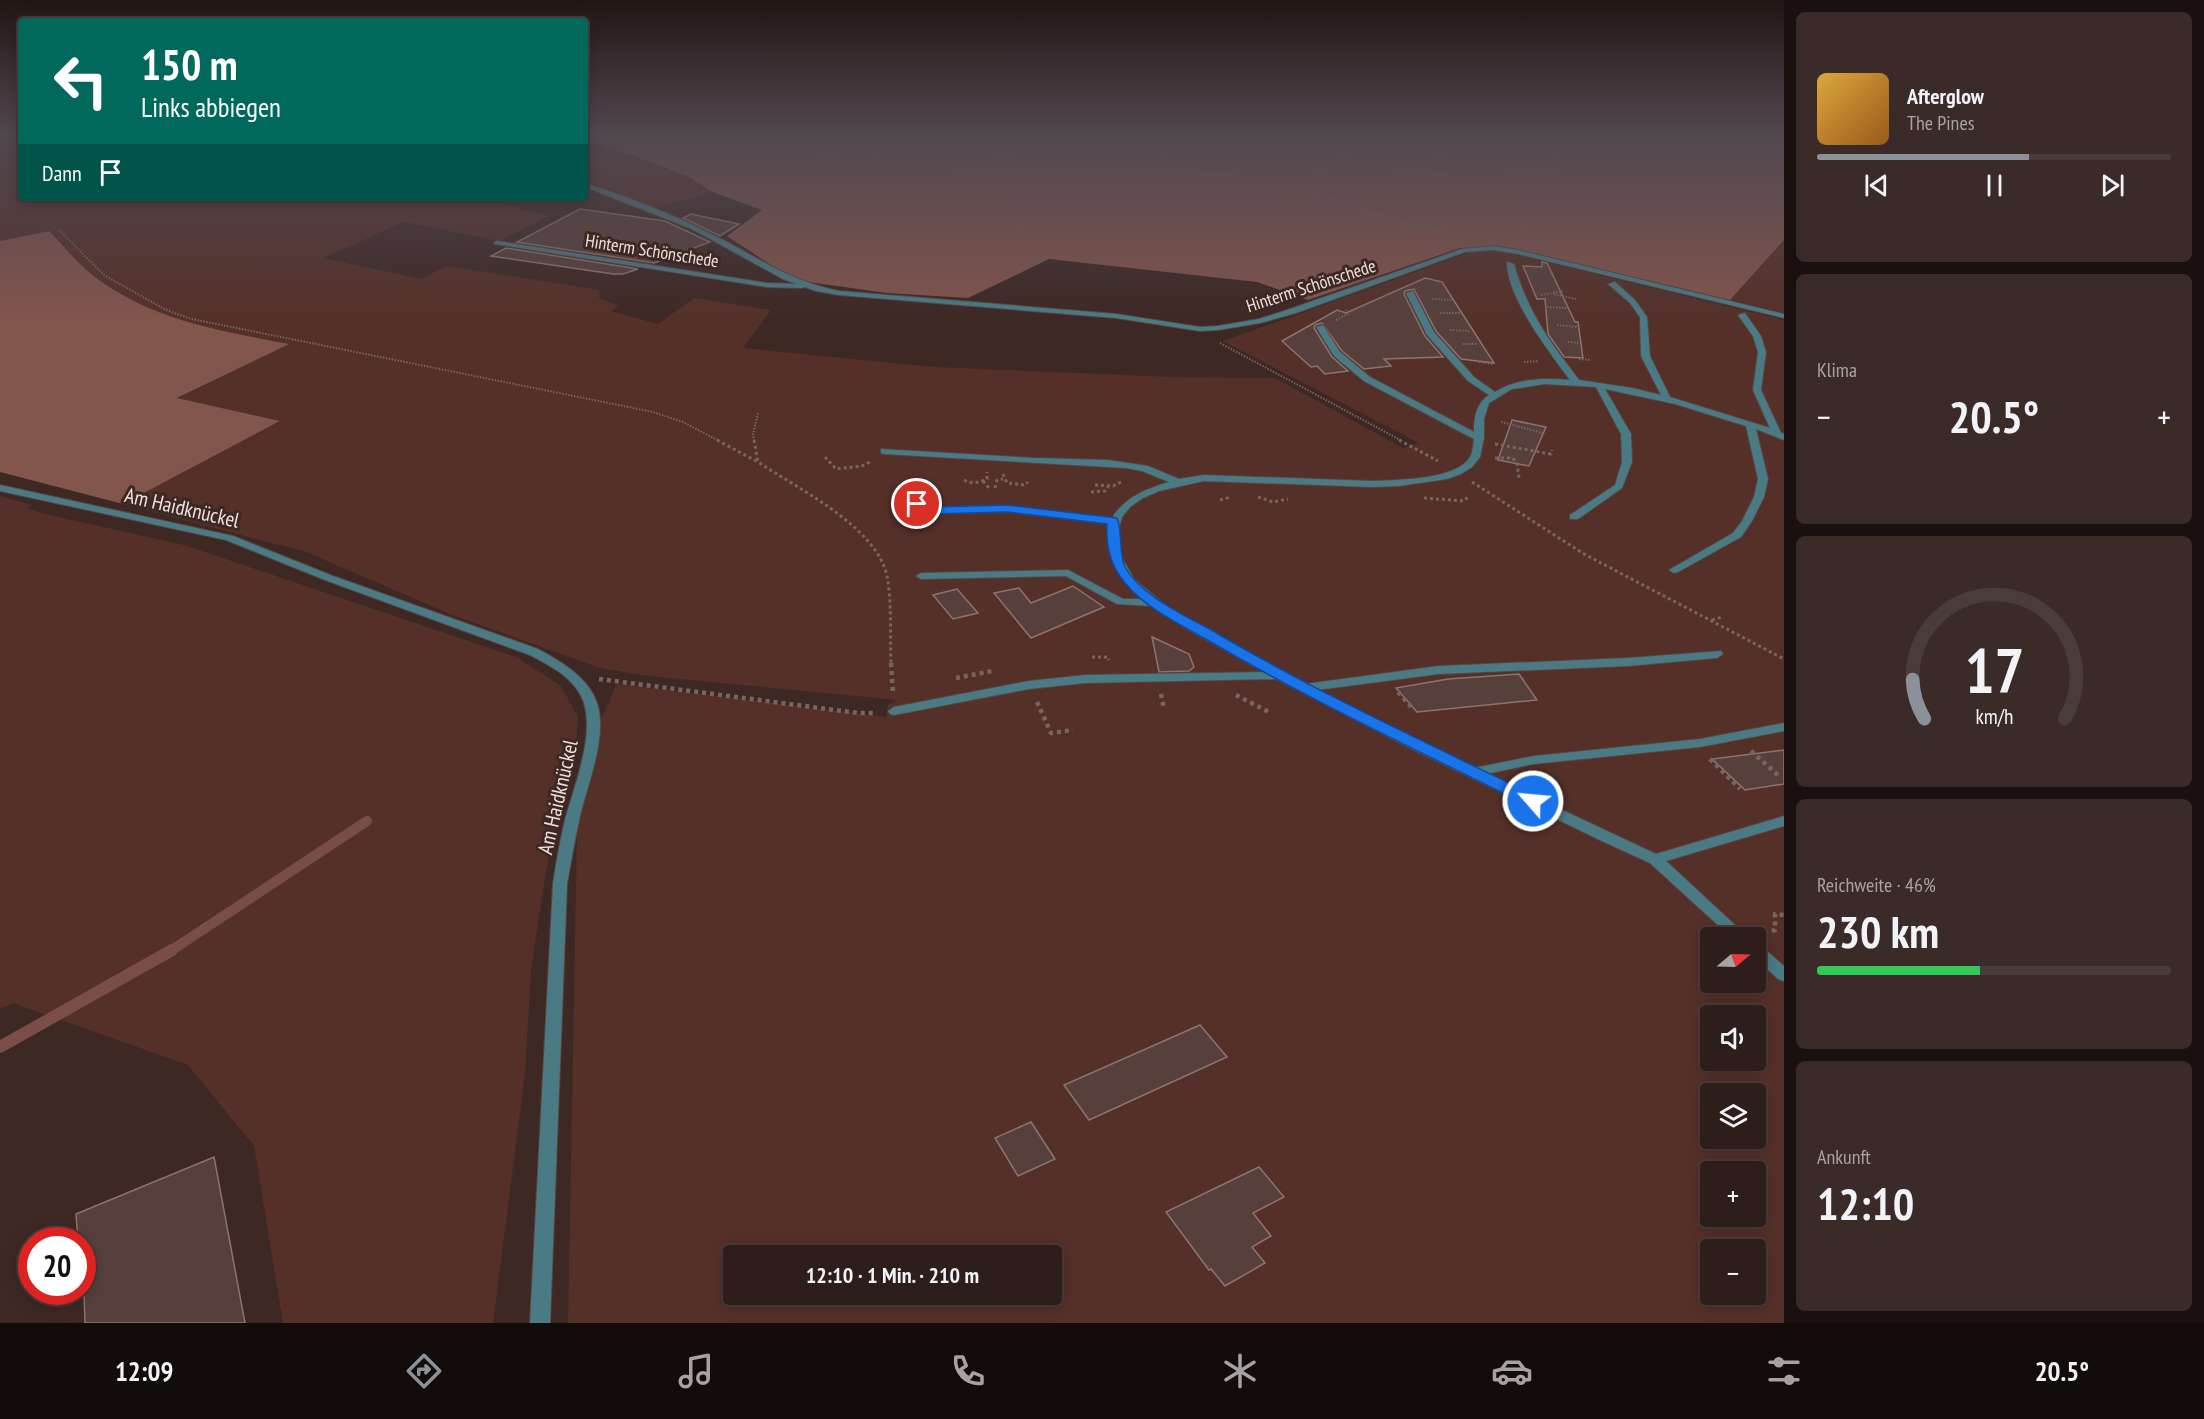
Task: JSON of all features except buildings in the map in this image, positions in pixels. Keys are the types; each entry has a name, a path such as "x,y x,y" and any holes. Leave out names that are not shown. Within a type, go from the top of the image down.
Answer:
{"street":[{"name":"Hinterm Schönschede","path":"614,197 707,234 763,268 802,286"},
{"name":"Hinterm Schönschede","path":"497,243 766,285 802,286 839,293 1116,316 1200,329 1260,321 1464,250 1478,248 1518,252 1784,316"},
{"path":"1510,264 1515,285 1531,322 1576,382"},
{"path":"1612,284 1636,306 1646,321 1645,356 1649,368 1664,388 1666,398"},
{"path":"1410,293 1430,333 1471,379 1494,395"},
{"path":"1742,315 1757,336 1762,352 1757,390 1780,436"},
{"path":"1320,327 1337,354 1367,379 1479,440"},
{"path":"1735,927 1655,859 1278,675 1155,603 1131,582 1119,567 1113,542 1113,521 1127,504 1148,491 1177,482 1235,478 1386,484 1459,472 1474,459 1480,448 1479,423 1485,402 1515,385 1576,382 1599,385 1666,398 1780,436"},
{"path":"1574,517 1619,486 1627,462 1626,434 1599,385"},
{"path":"1674,570 1737,535 1747,521 1759,497 1763,478 1750,425"},
{"path":"884,451 932,456 1121,464 1160,471 1177,482"},
{"name":"Am Haidknückel","path":"0,488 229,538 329,578 534,652 562,665 574,676 593,710 594,730 590,755 572,820 560,884 540,1323"},
{"path":"902,498 932,510 1007,509 1113,521"},
{"path":"921,576 1068,573 1121,602 1155,603"},
{"path":"1304,688 1439,670 1628,662 1718,654"},
{"path":"894,711 1029,685 1113,677 1278,675"},
{"path":"1475,772 1534,760 1694,743 1784,727"},
{"path":"1655,859 1784,821"},
{"path":"1766,956 1784,975"}],"path":[{"path":"1333,197 1371,213 1461,237"},
{"path":"59,230 104,275 166,310 192,319 653,412 683,422 758,462 861,534 877,550 887,577 894,711 858,713 574,676"},
{"path":"1554,294 1576,299"},
{"path":"1332,322 1349,313 1341,309"},
{"path":"1200,329 1228,348 1459,472 1518,514 1584,554 1784,660"},
{"path":"1524,362 1539,362 1539,358"},
{"path":"758,413 753,434 758,462"},
{"path":"1501,422 1543,433"},
{"path":"1479,440 1551,454 1552,450"},
{"path":"825,457 836,469 849,469 870,462 884,451"},
{"path":"1474,459 1494,464 1495,456 1513,458 1517,464 1519,478"},
{"path":"1000,472 1004,474 1003,479"},
{"path":"1095,485 1108,487 1118,485 1122,478"},
{"path":"995,488 997,480 1003,479 1016,485 1028,482"},
{"path":"983,481 989,488"},
{"path":"1091,492 1105,491 1108,487"},
{"path":"1419,497 1464,501 1469,496"},
{"path":"1710,621 1722,617"},
{"path":"956,678 992,671"},
{"path":"1029,685 1050,733 1073,730"},
{"path":"1735,736 1780,777"},
{"path":"1694,743 1740,789"},
{"path":"1766,934 1774,930 1775,914 1784,915"}],"shaded area":[{"path":"0,197 18,197 18,201 492,201 549,216 500,241 404,222 323,258 421,279 447,266 600,290 599,298 619,306 611,311 658,324 694,298 771,310 743,348 934,367 1173,377 1275,378 1403,448 1419,443 1223,341 1474,251 1496,250 1784,320 1784,1323 568,1323 577,833 598,726 617,684 886,717 888,705 898,700 649,676 600,668 450,614 306,552 123,504 279,422 176,399 288,344 212,328 139,304 94,277 49,231 0,241"},
{"path":"628,197 696,197 657,208"},
{"path":"725,197 1784,197 1784,240 1730,300 1510,248 1460,248 1308,300 1257,282 1049,259 968,298 887,293 808,282 780,271 727,236 762,210"},
{"path":"49,231 95,277 140,304 188,322 289,344 177,398 280,421 123,504 0,472 0,241"},
{"path":"1784,240 1784,313 1730,300"},
{"path":"0,496 32,505 27,508 45,514 184,545 516,657 561,686 578,717 575,756 546,870 531,971 525,1074 493,1323 283,1323 254,1146 188,1065 13,1003 0,1009"}],"waterway":[{"path":"169,952 367,821"},
{"path":"0,1047 172,950"}],"route":[{"path":"917,504 932,510 1007,509 1113,521 1113,542 1119,567 1131,582 1155,603 1182,621 1278,675 1533,801"}]}
